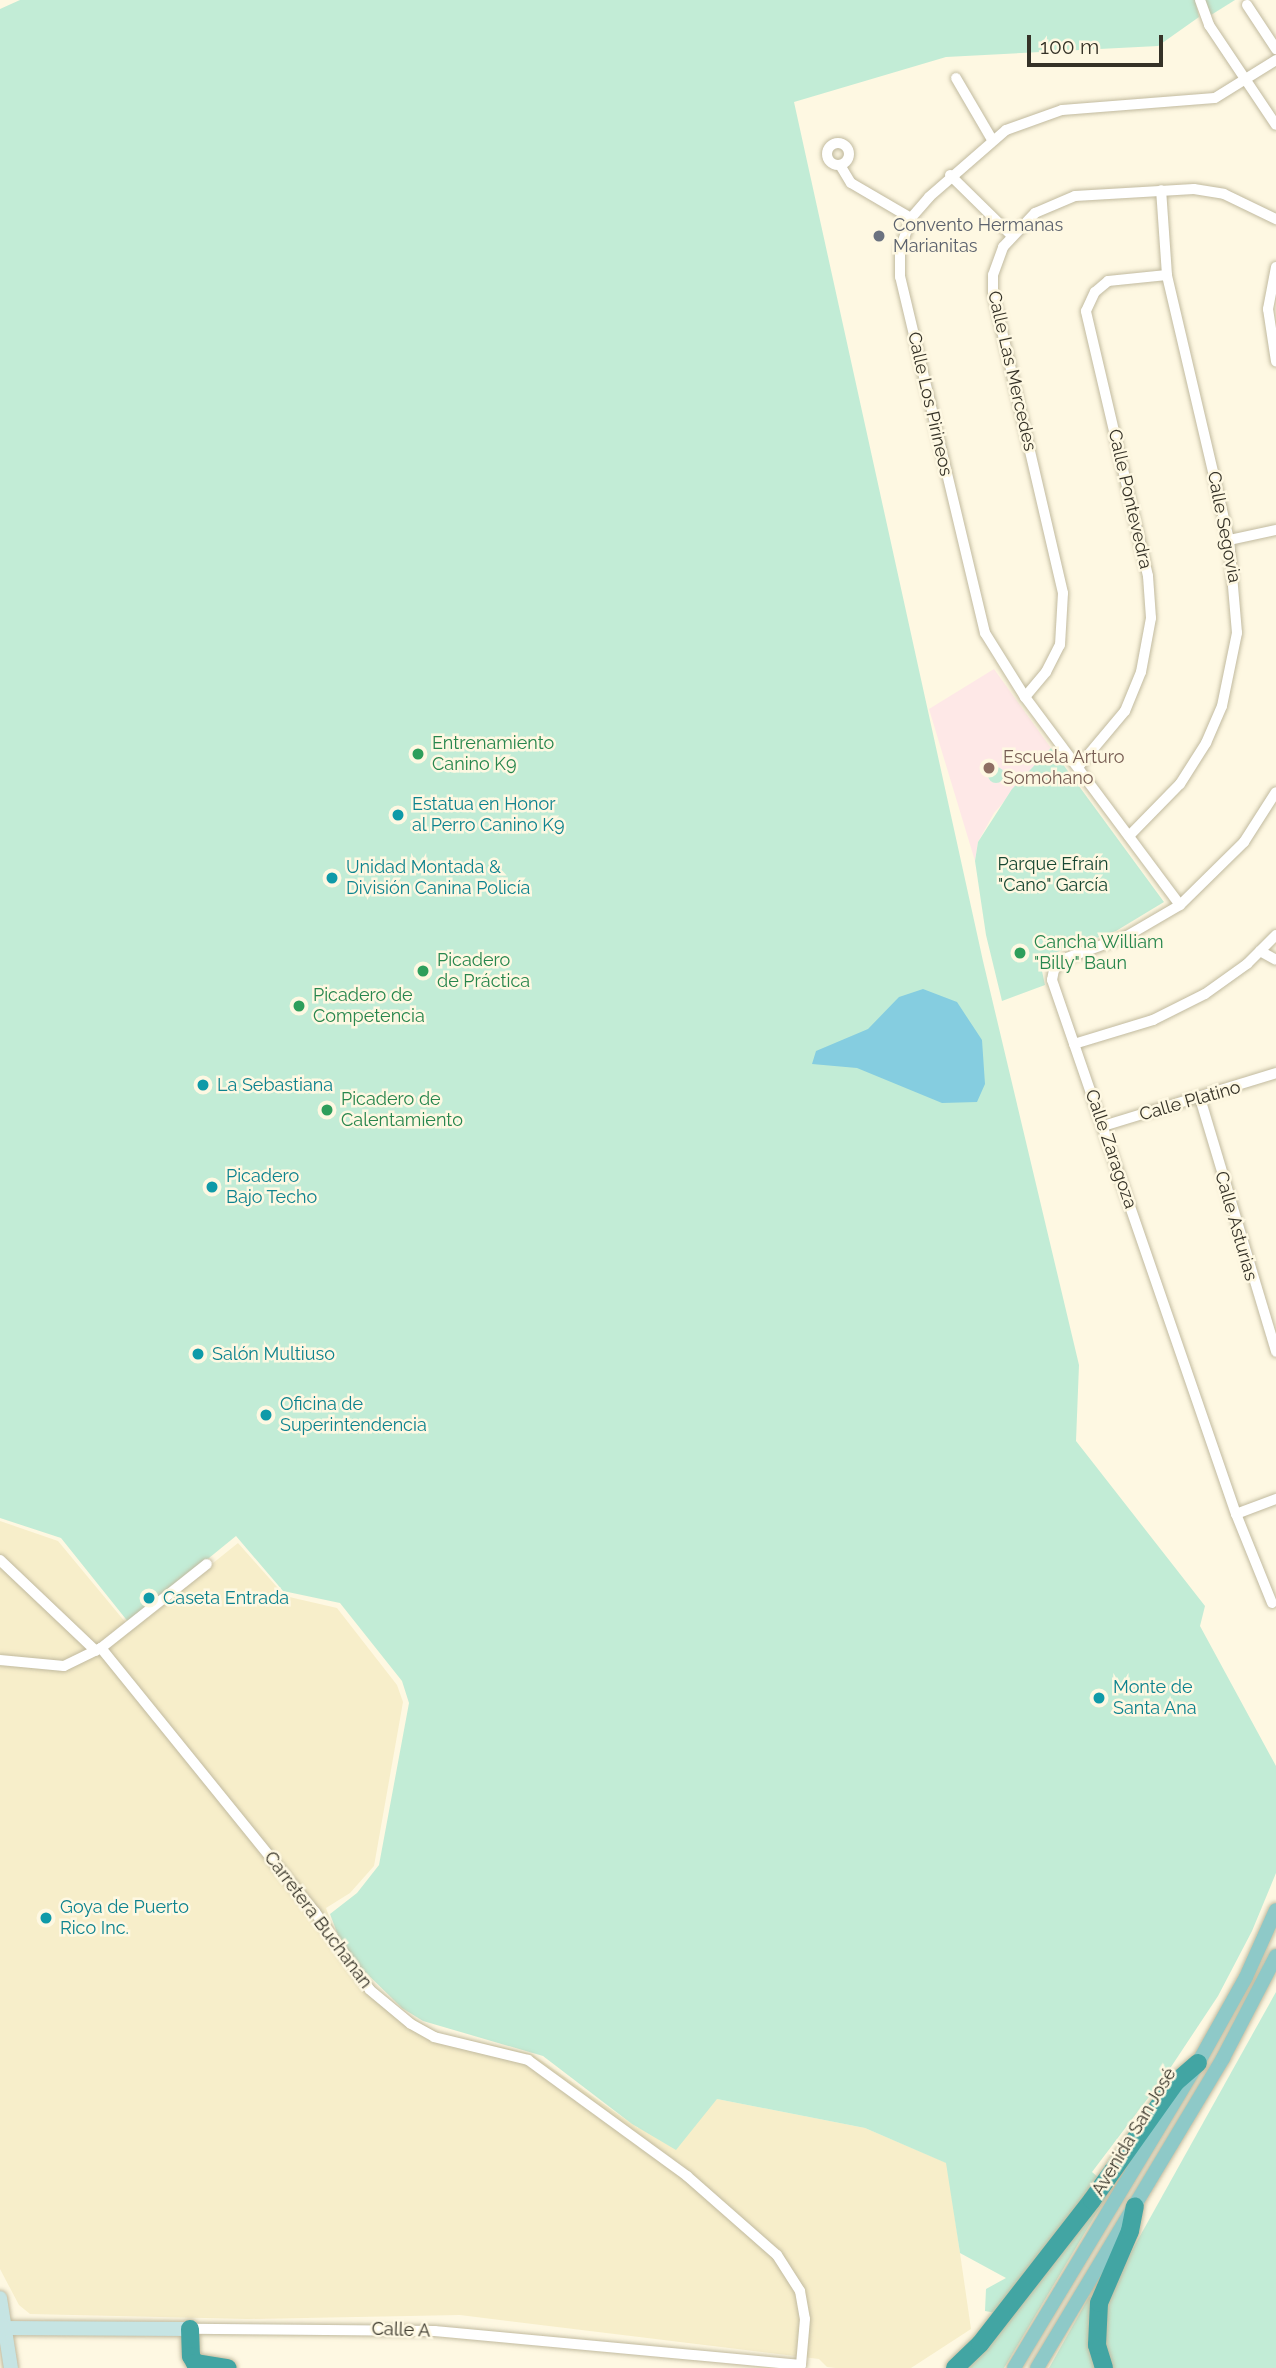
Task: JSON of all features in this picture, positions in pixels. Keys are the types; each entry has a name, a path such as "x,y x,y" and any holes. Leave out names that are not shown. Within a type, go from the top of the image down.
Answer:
{"highway":[{"path":"955,2368 980,2344 1092,2200 1175,2082 1198,2063"},
{"path":"1104,2368 1097,2345 1099,2303 1130,2231 1135,2206"},
{"path":"190,2329 191,2356 195,2363 228,2368"}],"main road":[{"name":"Avenida San José","path":"1014,2368 1198,2063 1246,1977 1276,1910"},
{"path":"1037,2368 1241,2025 1276,1956"}],"street":[{"path":"1200,0 1209,25 1276,125"},
{"path":"1247,5 1276,49"},
{"name":"Calle Los Pirineos","path":"1180,905 994,654 976,600 900,277 900,249 911,218 950,175 991,138 1062,110 1203,100 1246,80 1276,60"},
{"path":"956,78 991,138"},
{"path":"840,165 851,183 911,218"},
{"path":"950,175 1011,235"},
{"name":"Calle Las Mercedes","path":"1025,697 1055,657 1064,611 993,293 995,262 1011,235 1035,213 1063,199 1194,188 1224,194 1276,219"},
{"name":"Calle Segovia","path":"1129,836 1180,783 1206,743 1222,706 1237,633 1229,540 1167,275 1161,190"},
{"path":"1276,267 1268,309 1276,361"},
{"name":"Calle Pontevedra","path":"1078,767 1129,702 1141,672 1151,618 1148,576 1087,303 1108,281 1167,275"},
{"path":"1229,540 1276,530"},
{"name":"Calle Zaragoza","path":"1272,1603 1236,1514 1052,980 1058,964 1146,927 1180,905 1244,842 1276,792"},
{"path":"1074,1044 1177,1009 1223,981 1276,935"},
{"path":"1260,951 1276,960"},
{"name":"Calle Platino","path":"1103,1126 1276,1073"},
{"name":"Calle Asturias","path":"1200,1098 1276,1352"},
{"path":"1236,1514 1276,1499"},
{"name":"Carretera Buchanan","path":"0,1560 98,1650 315,1912 370,1990 411,2024 434,2038 528,2060 687,2176 777,2255 791,2272 803,2303 801,2365"},
{"path":"0,1660 64,1666 98,1650 206,1564"},
{"path":"0,2298 1,2331 11,2368"},
{"name":"Calle A","path":"1,2331 435,2331 801,2365"}],"shaded area":[{"name":"Escuela Arturo Somohano","path":"994,669 1051,748 994,813 978,842 975,861 929,709"},
{"path":"0,1521 58,1541 131,1629 238,1543 285,1596 337,1608 397,1685 403,1702 374,1866 350,1893 326,1908 340,1947 375,1987 406,2014 439,2033 532,2054 638,2128 717,2099 865,2128 947,2163 971,2329 911,2368 836,2368 827,2367 819,2359 460,2315 248,2319 30,2314 19,2305 0,2269"}],"green space":[{"path":"20,0 1195,0 1199,17 1158,46 946,57 794,102 983,961 1079,1365 1076,1441 1205,1606 1200,1626 1276,1766 1276,1873 1252,1931 1218,1996 1167,2073 1092,2172 1099,2178 996,2313 985,2311 986,2289 1006,2278 960,2253 946,2163 865,2128 717,2099 676,2150 632,2124 543,2056 423,2021 402,2008 355,1962 342,1946 330,1914 357,1893 379,1865 409,1703 402,1681 340,1603 283,1591 236,1536 129,1623 61,1538 0,1518 0,9"},
{"path":"1205,0 1235,0 1211,15"},
{"name":"Parque Efraín \"Cano\" García","path":"1051,748 1164,902 1116,931 1057,952 1042,971 1045,985 1002,1001 986,935 975,861 978,842 1012,789"},
{"path":"993,767 999,767 1004,775 1002,781 993,783 988,778 988,772"},
{"path":"1276,1992 1276,2368 1113,2368 1106,2356 1104,2317 1111,2288"},
{"path":"1120,2174 1004,2368 963,2368"},
{"path":"1094,2296 1097,2368 1049,2368 1089,2297"}],"water":[{"path":"923,989 957,1002 982,1040 985,1084 977,1102 942,1103 857,1068 812,1064 816,1051 868,1029 899,997"}],"place":[{"name":"Convento Hermanas Marianitas","path":"879,236"},
{"name":"Entrenamiento Canino K9","path":"418,754"},
{"name":"Escuela Arturo Somohano","path":"989,768"},
{"name":"Estatua en Honor al Perro Canino K9","path":"398,815"},
{"name":"Unidad Montada & División Canina Policía","path":"332,878"},
{"name":"Cancha William \"Billy\" Baun","path":"1020,953"},
{"name":"Picadero de Práctica","path":"423,971"},
{"name":"Picadero de Competencia","path":"299,1006"},
{"name":"La Sebastiana","path":"203,1085"},
{"name":"Picadero de Calentamiento","path":"327,1110"},
{"name":"Picadero Bajo Techo","path":"212,1187"},
{"name":"Salón Multiuso","path":"198,1354"},
{"name":"Oficina de Superintendencia","path":"266,1415"},
{"name":"Caseta Entrada","path":"149,1598"},
{"name":"Monte de Santa Ana","path":"1099,1698"},
{"name":"Goya de Puerto Rico Inc.","path":"46,1918"}]}
